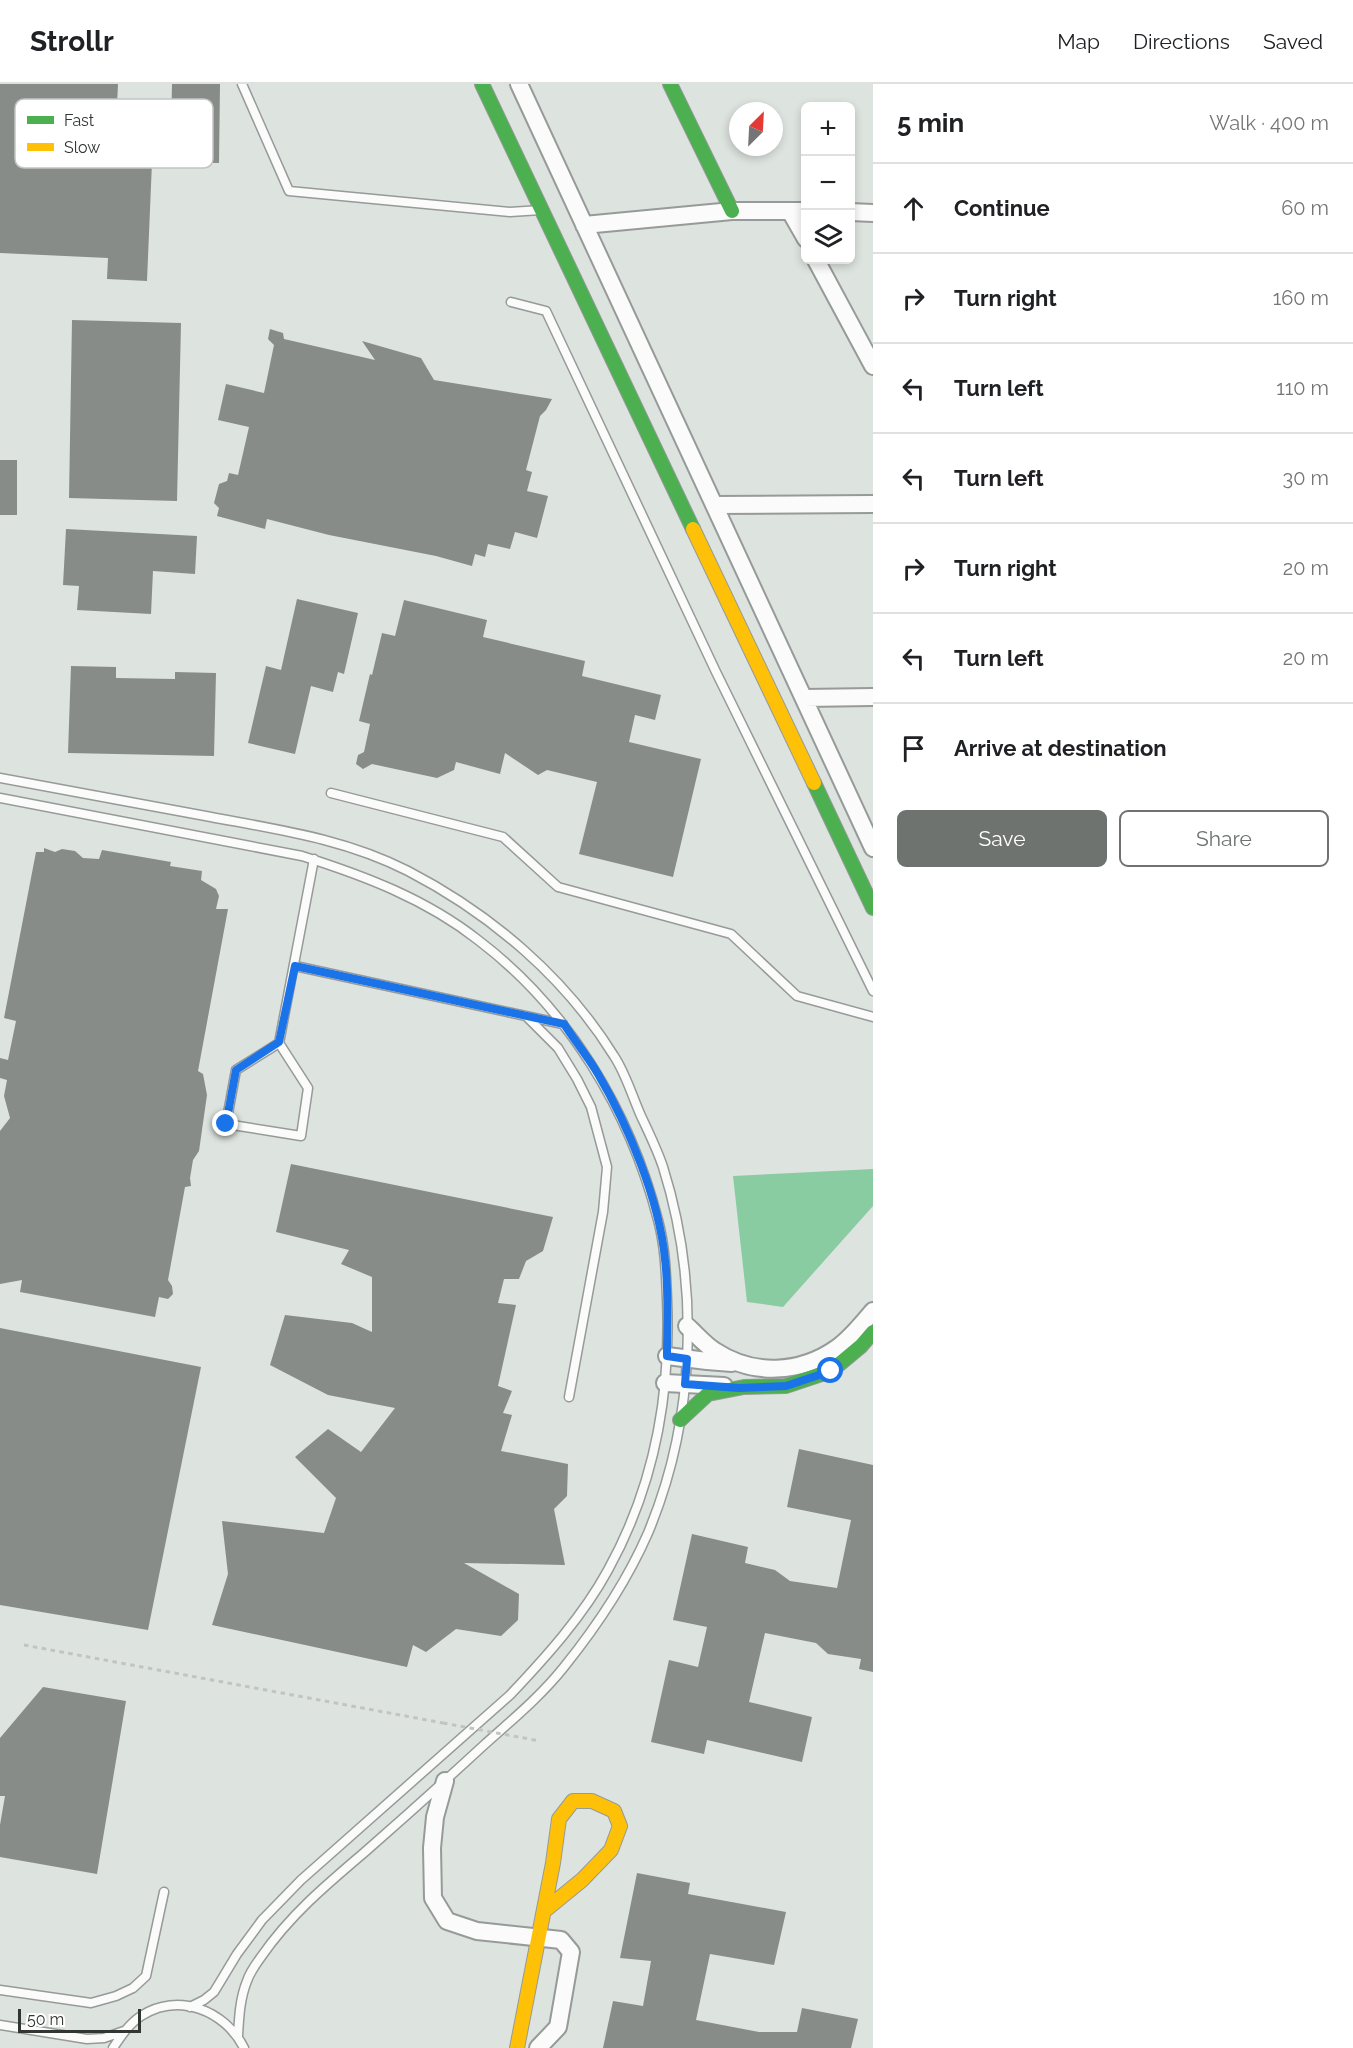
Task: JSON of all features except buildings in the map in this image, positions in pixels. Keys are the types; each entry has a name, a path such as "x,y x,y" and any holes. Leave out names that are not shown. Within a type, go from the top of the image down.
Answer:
{"street":[{"path":"482,84 873,908"},
{"path":"519,84 873,848"},
{"path":"670,84 732,211"},
{"path":"584,225 732,211 798,211"},
{"path":"855,212 873,213"},
{"path":"818,264 873,366"},
{"path":"714,505 873,504"},
{"path":"804,698 873,697"},
{"path":"667,1356 739,1363 767,1370 800,1367 838,1348 873,1311"},
{"path":"687,1326 714,1351 739,1363"},
{"path":"665,1383 739,1388 786,1386 831,1371 861,1346 873,1332"},
{"path":"680,1420 708,1394 739,1388"},
{"path":"445,1780 435,1817 432,1848 433,1898 447,1921 477,1931 561,1940 571,1952 558,2027 538,2048"},
{"path":"517,2048 553,1863 559,1819 573,1801 592,1801 614,1811 620,1826 611,1850 582,1880 544,1911"}],"lane":[{"path":"242,84 289,191 510,212 542,210"},
{"path":"511,302 546,311 716,672 873,991"},
{"path":"0,778 295,832 348,846 404,869 443,890 494,925 545,970 580,1008 616,1059 661,1162 675,1210 684,1256 687,1359 676,1447 648,1533 611,1602 588,1637 537,1697 315,1894 279,1931 247,1980 242,1998 238,2036"},
{"path":"331,793 503,837 558,887 731,934 796,996 873,1017"},
{"path":"0,798 214,838 314,860 348,870 395,890 441,914 480,940 529,985 564,1024 597,1073 623,1121 643,1170 659,1221 665,1258 667,1356 655,1446 645,1483 609,1570 569,1628 542,1662 510,1695 293,1888 262,1920 237,1954 214,1992 190,2007"},
{"path":"279,1042 236,1070 226,1124 301,1136 308,1088 279,1042 314,860"},
{"path":"295,966 564,1024"},
{"path":"526,1016 558,1048 577,1079 591,1107 608,1167 603,1212 569,1397"},
{"path":"0,1990 91,2003 117,1996 133,1988 146,1976 164,1892"},
{"path":"113,2048 124,2031 141,2016 161,2008 182,2006 204,2009 223,2021 238,2036 244,2048"},
{"path":"0,2025 87,2039 104,2038 124,2031"}],"path":[{"path":"24,1645 540,1741"}],"shaded area":[{"path":"873,1169 873,1206 783,1307 747,1302 733,1176"}],"traffic: fast":[{"path":"482,84 693,529"},
{"path":"670,84 732,211"},
{"path":"814,783 873,908"},
{"path":"680,1420 708,1394 744,1387 786,1386 831,1371 861,1346 873,1332"}],"traffic: slow":[{"path":"693,529 814,783"},
{"path":"517,2048 553,1863 559,1819 573,1801 592,1801 614,1811 620,1826 611,1850 582,1880 544,1911"}],"route":[{"path":"226,1124 236,1070 279,1042 295,966 564,1024 597,1073 623,1121 643,1170 659,1221 665,1258 667,1356 687,1359 685,1384 739,1388 786,1386 831,1371"}]}
